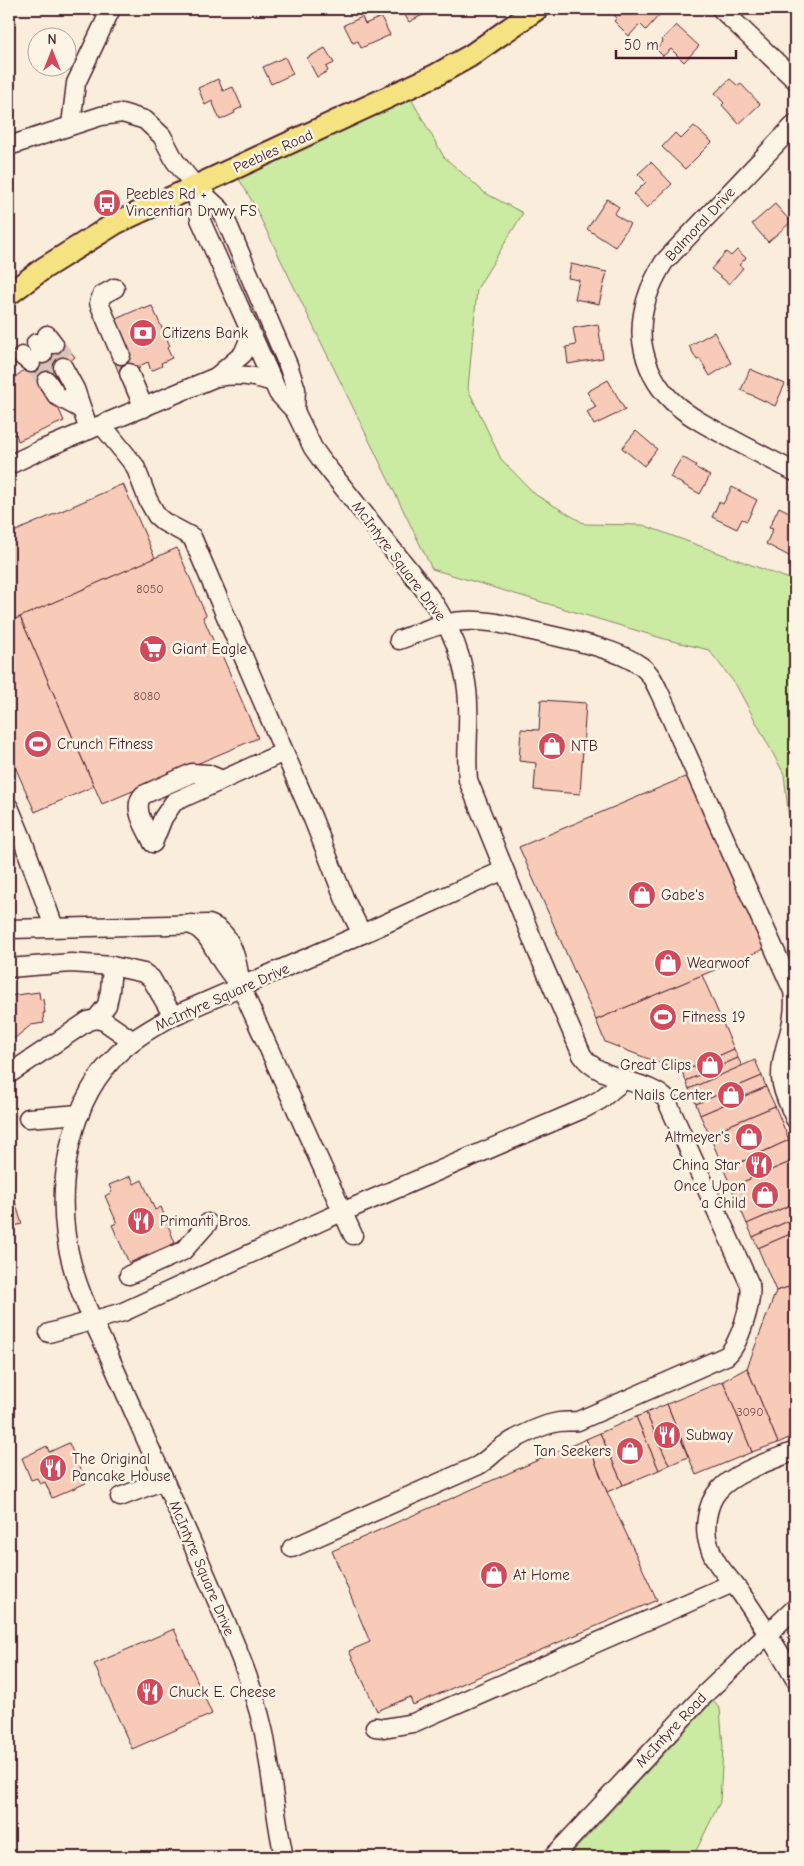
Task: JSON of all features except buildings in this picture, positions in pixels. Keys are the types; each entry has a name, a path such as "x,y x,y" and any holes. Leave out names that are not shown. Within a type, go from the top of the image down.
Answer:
{"main road":[{"name":"Peebles Road","path":"9,294 44,268 116,223 436,75 470,56 537,9"}],"street":[{"path":"71,125 76,83 111,9"},
{"path":"721,9 795,80"},
{"path":"9,146 101,116 122,113 145,120 162,136 175,161 196,187"},
{"name":"Balmoral Drive","path":"795,124 664,262 650,285 646,297 642,324 646,363 665,396 686,414 708,427 795,472"},
{"name":"McIntyre Square Drive","path":"196,187 200,219 278,393 295,411 313,448 323,462 421,584 447,623 459,654 468,695 470,710 467,760 468,780 504,870 173,1016 133,1041 113,1058 92,1090 80,1114 67,1163 64,1181 64,1216 72,1268 92,1320 219,1606 253,1693 264,1732 284,1857"},
{"name":"McIntyre Square Drive","path":"196,187 222,210 288,365 296,390 295,411"},
{"path":"115,288 102,295 99,303 121,355"},
{"path":"216,377 243,354 251,335"},
{"path":"58,372 81,409 96,428 135,466 148,500 157,516 164,522 192,537 313,819 345,900 362,934"},
{"path":"128,373 144,408"},
{"path":"9,466 216,377 235,374 248,375 273,382"},
{"path":"399,640 447,623 486,621 573,641 622,656 637,664 648,673 662,698 793,991 795,1013 782,1070 782,1081 784,1093 795,1119"},
{"path":"222,780 208,774 192,773 142,795 138,804 140,815 153,843 163,818 174,802 284,752"},
{"path":"9,807 15,841 54,927"},
{"path":"292,1548 477,1466 492,1457 498,1449 534,1430 560,1421 578,1421 731,1353 749,1306 750,1285 672,1107 662,1094 591,1065 582,1055 504,870"},
{"path":"9,929 191,924 202,930 223,964 241,987 353,1235"},
{"path":"9,968 71,963 112,966 144,973 151,978 173,1016"},
{"path":"9,1074 96,1018 107,1005 112,966"},
{"path":"96,1018 104,1021 133,1041"},
{"path":"49,1332 123,1312 343,1212 585,1108 600,1100 624,1080"},
{"path":"28,1118 80,1114"},
{"path":"129,1275 183,1251 208,1223"},
{"path":"795,1451 727,1482 714,1498 707,1522 708,1544 719,1566 768,1633 795,1679"},
{"path":"120,1497 164,1480"},
{"path":"375,1727 391,1728 413,1723 733,1583"},
{"name":"McIntyre Road","path":"552,1857 706,1693 795,1608"}],"green space":[{"path":"406,90 444,157 485,193 523,213 477,289 468,389 501,459 536,495 585,524 643,525 795,581 795,832 788,811 784,774 736,685 709,650 668,640 432,569 252,201 233,169"},
{"path":"713,1701 720,1709 723,1747 720,1802 693,1857 568,1857"}],"tunnel":[{"path":"54,344 69,362"},
{"path":"43,354 57,372"},
{"path":"31,363 47,381"}],"place":[{"name":"Peebles Rd + Vincentian Drvwy FS","path":"107,203"},
{"name":"Citizens Bank","path":"143,333"},
{"name":"Giant Eagle","path":"153,649"},
{"name":"Crunch Fitness","path":"38,744"},
{"name":"NTB","path":"552,746"},
{"name":"Gabe's","path":"642,895"},
{"name":"Wearwoof","path":"668,963"},
{"name":"Fitness 19","path":"663,1017"},
{"name":"Great Clips","path":"710,1065"},
{"name":"Nails Center","path":"731,1095"},
{"name":"Altmeyer's","path":"749,1137"},
{"name":"China Star","path":"759,1165"},
{"name":"Once Upon a Child","path":"765,1195"},
{"name":"Primanti Bros.","path":"141,1221"},
{"name":"Subway","path":"667,1435"},
{"name":"Tan Seekers","path":"630,1451"},
{"name":"The Original Pancake House","path":"53,1468"},
{"name":"At Home","path":"494,1575"},
{"name":"Chuck E. Cheese","path":"150,1692"}]}
